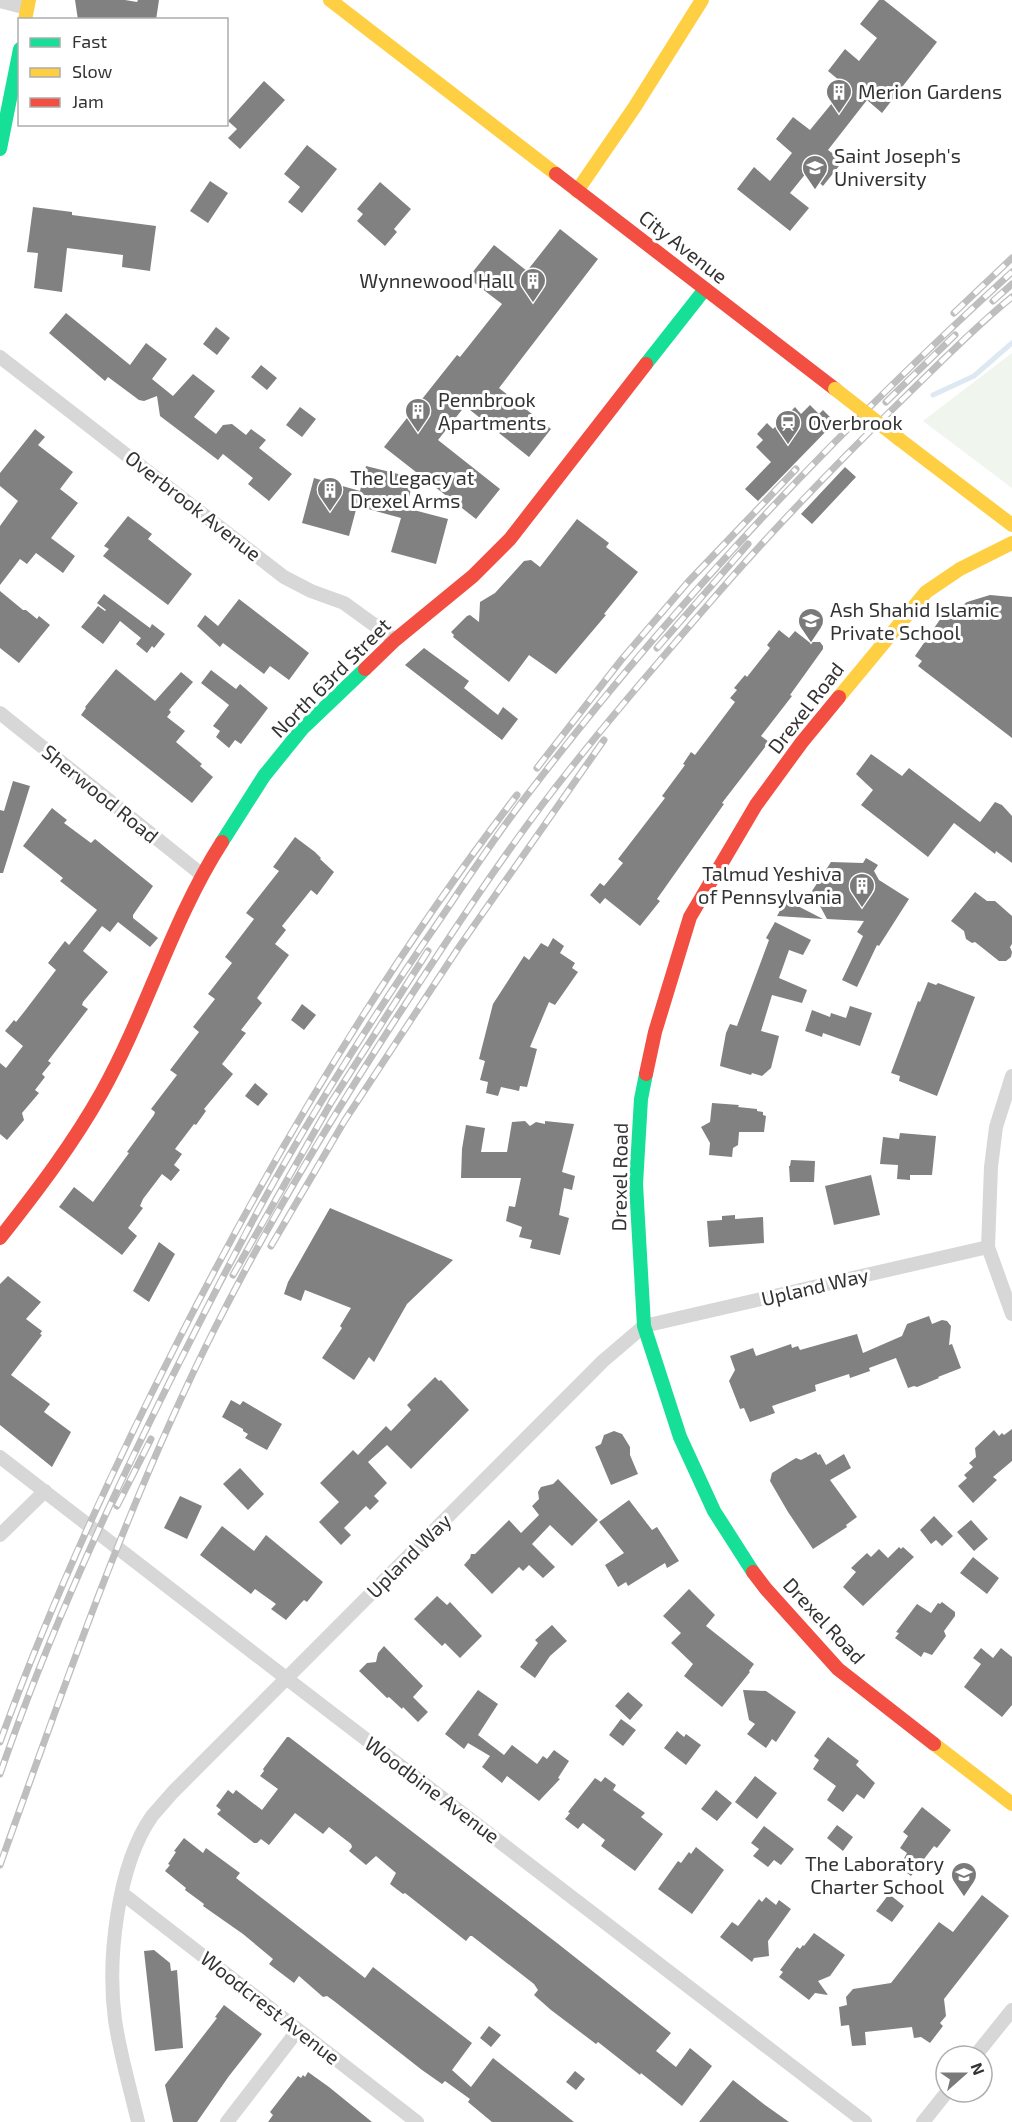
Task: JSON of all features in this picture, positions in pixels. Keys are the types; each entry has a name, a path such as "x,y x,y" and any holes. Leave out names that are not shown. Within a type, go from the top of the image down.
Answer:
{"main road":[{"name":"City Avenue","path":"330,0 1012,525"},
{"path":"577,190 634,108 702,0"},
{"path":"0,148 18,59"},
{"name":"North 63rd Street","path":"0,1238 53,1170 102,1092 134,1026 201,874 264,777 302,729 395,640 473,576 510,539 705,289"},
{"name":"Drexel Road","path":"1012,543 942,580 912,606 802,742 756,806 690,917 655,1032 641,1100 636,1184 644,1326 680,1437 714,1511 742,1556 766,1588 838,1669 1012,1804"}],"street":[{"path":"0,1 27,9"},
{"name":"Overbrook Avenue","path":"0,357 284,577 311,591 344,603 395,640"},
{"name":"Sherwood Road","path":"0,713 201,874"},
{"path":"1012,1076 996,1128 991,1167 988,1247 1012,1314"},
{"name":"Upland Way","path":"138,2122 119,2045 113,1991 114,1931 134,1851 152,1818 173,1792 603,1361 644,1326 988,1247"},
{"name":"Woodbine Avenue","path":"0,1457 865,2122"},
{"path":"0,1535 45,1491"},
{"name":"Woodcrest Avenue","path":"123,1894 417,2122"},
{"path":"985,2044 1012,2010"},
{"path":"227,2122 298,2030"},
{"path":"923,2122 937,2104"}],"shaded area":[{"path":"1012,353 1012,488 923,421"}],"building":[{"path":"75,0 137,2 138,0 159,0 156,18 78,18"},
{"name":"Merion Gardens","path":"879,0 884,0 937,42 882,113 867,100 828,150 843,161 823,186 807,172 790,193 809,208 790,231 737,189 754,167 770,181 792,153 776,139 793,117 810,130 846,86 828,71 845,49 859,61 877,38 860,24"},
{"path":"264,81 285,100 240,149 228,138 237,129 228,121"},
{"path":"307,145 337,169 302,213 288,202 300,187 284,174"},
{"path":"210,181 228,193 208,223 190,211"},
{"path":"380,182 411,209 394,229 397,232 385,246 357,221 363,214 357,209"},
{"path":"33,207 72,212 72,215 156,226 150,271 122,267 123,255 67,248 62,292 34,288 38,253 27,252"},
{"path":"560,229 598,259 499,388 551,429 529,457 465,406 438,440 500,489 476,519 384,447 457,355 460,357 502,304 468,278 494,245 527,271"},
{"path":"66,313 130,365 146,343 167,359 152,379 173,396 193,374 215,391 194,417 216,434 223,425 232,424 246,435 251,429 266,440 259,448 292,474 269,501 248,484 253,478 223,454 218,460 160,416 157,396 144,401 139,400 108,377 105,381 49,333"},
{"path":"216,327 230,338 217,355 203,344"},
{"path":"261,365 277,378 267,390 251,377"},
{"name":"Overbrook","path":"810,405 819,414 823,410 835,422 758,501 745,489 771,462 756,447 763,440 757,434 767,423 773,429 795,407 801,414"},
{"path":"300,407 316,419 302,437 286,425"},
{"path":"35,429 45,437 38,445 73,472 60,489 78,503 51,538 75,556 63,573 36,553 27,564 20,559 0,585 0,526 18,501 0,486 0,473"},
{"name":"The Legacy at Drexel Arms","path":"366,466 414,478 406,508 448,519 436,564 391,552 401,518 357,506 349,536 302,523 314,478 360,491"},
{"path":"845,467 856,477 812,524 801,514"},
{"path":"128,516 152,534 148,539 192,574 168,605 103,556 109,549 104,546"},
{"path":"577,519 609,543 606,547 638,572 604,614 606,615 556,674 529,655 509,682 453,637 451,632 467,616 470,615 479,622 480,602 495,593 524,561 531,560 540,567"},
{"path":"0,591 23,610 37,619 39,616 50,625 19,663 0,648"},
{"path":"104,594 150,628 152,624 165,634 154,648 152,646 147,653 136,644 141,638 120,621 103,644 81,627 98,606 106,610 97,603"},
{"path":"990,595 1012,597 1012,738 918,666 922,661 915,656 941,618 942,620 967,602"},
{"path":"239,599 309,653 289,680 270,666 264,674 223,643 220,647 197,626 205,615 218,626"},
{"path":"779,630 789,638 795,631 809,642 820,642 823,649 790,695 792,696 761,736 769,742 722,803 724,804 657,899 660,901 640,926 605,898 600,904 590,895 600,883 604,886 623,863 618,859 665,798 662,796 685,765 683,764 691,752 695,755 735,702 730,698 737,690 734,688 745,675 747,677 770,648 767,645"},
{"path":"424,648 469,681 464,688 498,715 503,707 518,719 502,740 405,665"},
{"path":"116,669 155,701 181,672 193,682 169,710 171,712 167,717 185,731 176,742 202,764 200,766 213,777 192,803 81,715"},
{"path":"211,670 236,689 240,684 268,708 241,744 235,740 229,748 216,737 220,731 213,726 229,705 201,683"},
{"path":"871,754 902,776 909,768 980,822 995,802 1002,805 1012,816 1012,863 996,851 995,854 954,823 928,857 861,805 873,790 856,774"},
{"path":"13,781 30,786 3,873 0,873 0,810 4,811"},
{"path":"52,808 67,820 64,823 91,843 95,839 153,886 133,918 158,938 150,947 118,922 110,932 102,926 83,951 108,972 83,1002 82,1005 88,1009 48,1061 51,1063 42,1074 45,1077 35,1090 39,1093 22,1113 24,1120 7,1140 0,1134 0,1063 6,1068 23,1046 5,1031 14,1020 16,1022 56,970 48,963 65,941 69,945 97,910 60,881 63,878 23,846"},
{"path":"295,837 315,852 334,872 317,895 311,890 282,926 286,930 275,944 289,955 257,998 262,1003 241,1030 246,1033 222,1064 233,1074 204,1109 206,1111 196,1125 194,1124 175,1149 182,1154 174,1165 180,1170 171,1181 162,1174 143,1199 140,1206 143,1208 128,1228 137,1236 122,1255 59,1207 74,1187 93,1202 154,1115 155,1112 151,1109 177,1075 170,1070 199,1032 193,1027 215,999 208,994 232,963 225,957 254,919 246,913 279,871 273,867"},
{"name":"Talmud Yeshiva of Pennsylvania","path":"866,858 878,865 874,871 879,880 909,899 879,946 877,945 857,987 842,980 863,936 857,932 864,921 827,919 812,891 831,862 863,863"},
{"path":"975,892 987,901 995,901 1012,916 1012,944 1010,947 1012,952 1011,957 1006,961 999,961 975,942 972,943 966,939 964,931 951,921"},
{"path":"786,900 823,919 777,916"},
{"path":"775,922 811,940 803,955 789,950 779,978 807,990 802,1003 772,995 761,1031 779,1036 771,1068 762,1076 752,1073 751,1075 720,1066 726,1033 730,1024 737,1026 769,940 766,938"},
{"path":"553,938 564,946 560,953 575,963 572,968 578,972 555,1005 549,1002 530,1047 537,1049 527,1087 520,1086 519,1091 501,1087 498,1096 486,1093 488,1082 480,1080 485,1061 479,1059 493,1004 524,956 529,960 541,943 548,947"},
{"path":"928,982 936,985 938,983 975,997 937,1096 899,1081 900,1076 891,1073 918,1001 920,1002"},
{"path":"302,1004 316,1015 304,1030 291,1020"},
{"path":"850,1006 872,1013 860,1046 823,1033 822,1037 805,1031 812,1010 830,1017 831,1013 846,1018"},
{"path":"255,1083 268,1094 258,1106 245,1096"},
{"path":"712,1103 739,1105 738,1107 763,1112 766,1116 764,1132 739,1132 738,1145 733,1148 732,1157 709,1155 710,1143 701,1127 710,1122"},
{"path":"525,1121 530,1126 536,1122 545,1124 545,1121 574,1124 562,1172 575,1176 572,1190 564,1188 559,1215 569,1218 560,1255 530,1248 532,1240 519,1237 522,1227 506,1221 509,1206 515,1207 521,1178 461,1178 466,1125 485,1128 481,1152 507,1152 512,1122"},
{"path":"900,1133 936,1136 932,1175 910,1175 910,1180 897,1179 898,1165 880,1164 883,1137 899,1139"},
{"path":"791,1160 815,1161 814,1182 790,1182"},
{"path":"871,1175 880,1215 834,1225 825,1186"},
{"path":"330,1208 453,1260 407,1304 374,1362 369,1357 354,1380 322,1358 342,1328 340,1326 351,1308 305,1290 301,1301 284,1294 288,1282"},
{"path":"735,1215 735,1219 763,1217 764,1243 709,1247 707,1221 722,1220 722,1216"},
{"path":"159,1242 175,1254 149,1302 133,1291"},
{"path":"8,1276 41,1302 26,1319 42,1331 40,1334 42,1335 11,1375 50,1404 44,1412 71,1432 52,1467 0,1425 0,1284"},
{"path":"929,1316 932,1324 942,1320 947,1321 951,1326 949,1345 952,1344 961,1368 917,1387 908,1388 896,1358 850,1378 849,1374 815,1385 816,1391 772,1406 775,1413 750,1422 744,1408 740,1409 729,1381 735,1370 730,1356 753,1348 756,1356 791,1344 792,1348 798,1346 800,1350 857,1334 863,1353 902,1336 907,1324"},
{"path":"435,1377 441,1380 469,1410 411,1469 387,1445 368,1462 387,1483 374,1496 379,1501 370,1510 366,1506 344,1528 351,1535 341,1545 319,1522 339,1502 320,1483 353,1450 358,1455 386,1426 391,1431 411,1410 407,1405"},
{"path":"231,1400 240,1405 243,1401 282,1424 267,1450 245,1438 248,1434 243,1429 222,1417"},
{"path":"1012,1429 1012,1461 993,1477 997,1480 973,1503 958,1486 967,1478 964,1475 973,1467 969,1463 976,1457 975,1448 994,1430 999,1436"},
{"path":"614,1431 622,1434 630,1447 630,1455 638,1474 611,1485 595,1447 601,1444 604,1435"},
{"path":"816,1452 820,1454 826,1465 844,1454 851,1468 830,1480 857,1517 846,1525 847,1527 813,1549 770,1481 772,1473 791,1461 796,1458 801,1460"},
{"path":"240,1468 264,1494 248,1510 223,1484"},
{"path":"558,1479 598,1520 572,1546 550,1525 532,1544 555,1567 543,1578 529,1565 523,1571 519,1567 492,1594 464,1565 471,1554 475,1554 509,1520 521,1533 539,1515 532,1506 539,1499 538,1492 541,1487 553,1484"},
{"path":"180,1496 202,1506 187,1539 164,1528"},
{"path":"629,1500 652,1530 657,1527 679,1561 667,1568 665,1563 628,1586 626,1582 618,1587 605,1565 624,1553 599,1522"},
{"path":"934,1516 953,1536 942,1546 936,1540 931,1544 920,1530"},
{"path":"971,1520 988,1539 974,1551 957,1532"},
{"path":"222,1526 254,1551 266,1535 323,1582 307,1602 304,1600 286,1620 271,1609 276,1604 255,1589 251,1594 200,1555"},
{"path":"899,1547 901,1549 903,1547 914,1557 863,1606 843,1587 856,1572 851,1568 867,1553 871,1557 879,1549 888,1558"},
{"path":"973,1557 999,1578 987,1594 960,1573"},
{"path":"689,1589 715,1615 706,1626 754,1664 722,1707 684,1676 693,1664 671,1643 681,1633 663,1616"},
{"path":"437,1596 447,1605 450,1602 482,1636 460,1658 445,1643 442,1646 414,1619"},
{"path":"942,1602 955,1612 955,1616 944,1631 946,1636 932,1655 924,1652 921,1657 895,1638 899,1633 896,1632 917,1604 931,1613 938,1603"},
{"path":"552,1625 567,1641 550,1656 535,1678 520,1667 538,1643 535,1640"},
{"path":"384,1646 423,1686 413,1697 428,1712 418,1722 403,1707 402,1709 389,1697 387,1698 359,1671 367,1663 376,1662 378,1653"},
{"path":"981,1648 993,1658 1001,1648 1012,1657 1012,1705 1002,1717 964,1687 981,1664 973,1658"},
{"path":"478,1690 498,1704 478,1735 504,1755 512,1745 537,1764 543,1756 547,1759 554,1750 569,1761 558,1778 560,1779 539,1801 507,1776 502,1783 482,1767 490,1756 468,1743 464,1749 445,1734"},
{"path":"743,1690 766,1691 796,1712 776,1742 772,1739 766,1748 747,1734 755,1724 749,1720"},
{"path":"628,1692 643,1705 630,1720 615,1706"},
{"path":"621,1719 636,1730 623,1746 609,1735"},
{"path":"677,1731 684,1737 686,1734 701,1745 686,1765 664,1748"},
{"path":"287,1737 671,2033 656,2051 676,2067 690,2048 712,2066 682,2106 641,2073 640,2075 598,2042 596,2044 551,2010 534,1995 538,1990 534,1984 472,1936 466,1941 405,1893 403,1894 390,1884 396,1873 376,1856 366,1865 349,1851 351,1844 329,1827 323,1834 295,1813 269,1845 261,1839 254,1843 217,1814 221,1810 216,1806 228,1790 233,1794 236,1790 262,1810 278,1789 260,1776"},
{"path":"828,1737 859,1761 856,1765 875,1783 864,1799 857,1794 843,1812 827,1800 836,1786 813,1769 819,1760 814,1756"},
{"path":"755,1776 777,1793 757,1819 735,1802"},
{"path":"605,1777 616,1785 613,1790 645,1813 641,1817 663,1834 635,1871 601,1846 605,1840 583,1823 578,1829 565,1819 595,1778 601,1782"},
{"path":"716,1790 732,1803 717,1821 701,1809"},
{"path":"922,1807 951,1830 937,1848 934,1846 911,1876 899,1867 907,1853 900,1848 908,1836 903,1832"},
{"path":"837,1825 853,1837 843,1851 827,1838"},
{"path":"764,1826 794,1849 781,1865 774,1860 768,1867 753,1856 759,1849 751,1843"},
{"path":"184,1838 203,1853 206,1848 240,1873 236,1878 365,1978 373,1967 472,2043 452,2070 471,2087 493,2058 574,2122 492,2122 468,2102 470,2099 445,2081 442,2084 422,2070 334,2001 327,1996 323,1997 299,1976 294,1983 269,1964 273,1959 243,1934 203,1906 204,1904 165,1871 176,1852 174,1851"},
{"path":"696,1847 724,1870 692,1914 658,1889 678,1861 681,1863"},
{"path":"889,1894 904,1906 892,1922 876,1911"},
{"path":"982,1895 1009,1916 944,1999 946,2016 940,2023 943,2026 930,2043 921,2037 914,2038 912,2027 865,2032 866,2045 852,2046 849,2025 841,2026 839,2007 847,2005 846,1997 853,1989 891,1983 939,1922 953,1932"},
{"path":"766,1897 776,1905 779,1900 791,1909 768,1941 769,1956 754,1958 752,1962 720,1937 732,1922 738,1926 759,1899 762,1902"},
{"path":"814,1933 845,1955 830,1976 818,1981 828,1995 815,1993 809,2000 779,1977 783,1972 780,1970 797,1947 800,1949 804,1946"},
{"path":"154,1950 170,1963 171,1971 177,1970 183,2048 155,2051 144,1951"},
{"path":"224,2005 262,2034 197,2122 173,2122 165,2085 217,2018 215,2017"},
{"path":"489,2026 501,2035 491,2047 480,2038"},
{"path":"575,2071 585,2079 576,2090 566,2082"},
{"path":"308,2072 372,2122 268,2122 273,2115 270,2112 298,2076 305,2077"},
{"path":"733,2080 765,2105 789,2122 699,2122"}],"waterway":[{"path":"933,395 974,376 1012,343"}],"railway":[{"path":"954,313 1012,258"},
{"path":"0,1774 39,1669 83,1565 130,1463 205,1312 256,1214 302,1134 359,1040 420,948 531,790 642,652 700,585 821,456 947,332 1012,272"},
{"path":"993,301 1012,284"},
{"path":"0,1865 99,1594 183,1393 279,1209 397,1017 468,910 542,805 647,676 735,573 857,444 985,320 1012,297"},
{"path":"886,402 955,335"},
{"path":"537,768 622,659 688,582 796,469"},
{"path":"657,648 748,544"},
{"path":"271,1246 345,1120 459,947 604,740"},
{"path":"0,1742 61,1588 106,1488 179,1339 254,1198 294,1128 379,991 469,859 517,795"},
{"path":"233,1275 332,1101 428,951"},
{"path":"117,1506 151,1439"}],"traffic: fast":[{"path":"0,149 18,59"},
{"path":"646,364 705,289"},
{"path":"222,842 264,776 302,729 365,669"},
{"path":"646,1074 641,1099 636,1184 644,1326 680,1437 714,1511 753,1572"}],"traffic: slow":[{"path":"25,18 29,0"},
{"path":"330,0 556,174"},
{"path":"577,191 634,108 702,0"},
{"path":"835,389 899,439"},
{"path":"899,439 1012,525"},
{"path":"839,697 926,592 960,569 1012,543"},
{"path":"934,1744 1012,1804"}],"traffic: jam":[{"path":"556,174 835,389"},
{"path":"365,669 395,640 473,576 510,539 646,364"},
{"path":"646,1074 655,1032 690,917 756,805 802,742 839,697"},
{"path":"0,1238 67,1149 102,1092 133,1030 188,903 222,842"},
{"path":"753,1572 838,1669 934,1744"}],"place":[{"name":"Merion Gardens","path":"839,115"},
{"name":"Saint Joseph's University","path":"815,191"},
{"name":"Wynnewood Hall","path":"533,304"},
{"name":"Pennbrook Apartments","path":"418,434"},
{"name":"Overbrook","path":"788,446"},
{"name":"The Legacy at Drexel Arms","path":"330,513"},
{"name":"Ash Shahid Islamic Private School","path":"811,644"},
{"name":"Talmud Yeshiva of Pennsylvania","path":"862,909"},
{"name":"The Laboratory Charter School","path":"964,1898"}]}
